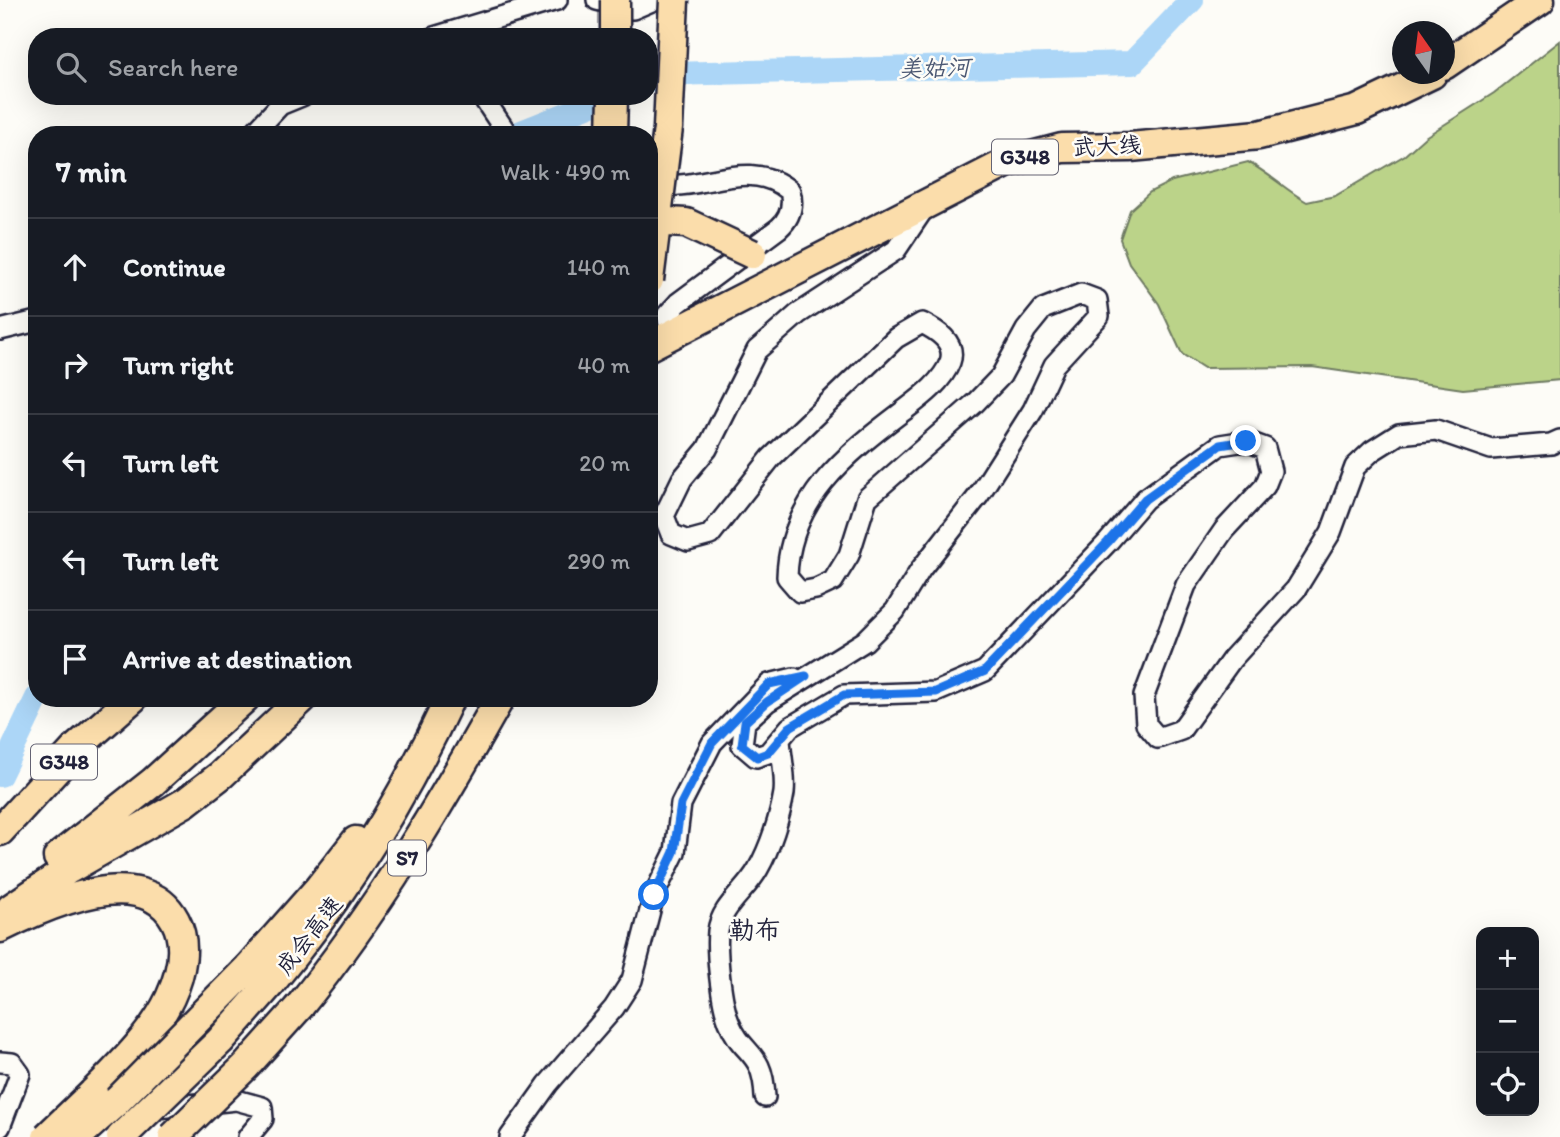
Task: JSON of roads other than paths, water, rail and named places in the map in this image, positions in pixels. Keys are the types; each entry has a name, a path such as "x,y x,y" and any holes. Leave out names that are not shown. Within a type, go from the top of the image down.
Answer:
{"highway":[{"path":"615,0 615,28"},
{"path":"658,208 668,128 674,0"},
{"path":"1455,58 1540,0"},
{"name":"武大线","path":"660,340 869,235 931,199 1008,162 1062,148 1130,147 1259,135 1357,110 1411,84"},
{"path":"612,126 613,105"},
{"path":"658,221 673,221 698,227 790,273"},
{"name":"G348","path":"0,831 76,748 123,707"},
{"path":"0,897 70,849 158,779 235,707"},
{"path":"0,915 69,869 186,802 221,775 293,707"},
{"path":"77,1137 128,1090 248,968 319,888 405,774 445,707"},
{"name":"成会高速","path":"121,1137 220,1041 271,983 349,881 424,755 446,707"},
{"name":"成会高速","path":"173,1137 246,1066 291,1015 380,900 425,831 495,707"},
{"path":"0,928 60,902 115,891 146,894 160,902 173,916 181,934 182,952 170,998 141,1041 93,1093 44,1137"},
{"path":"199,1137 291,1015"}],"street":[{"path":"464,28 557,0"},
{"path":"597,0 633,9 654,0"},
{"path":"260,126 280,105"},
{"path":"488,105 503,126"},
{"path":"658,186 691,184 742,174 765,176 790,191 793,201 787,220 779,228 678,303 667,316 660,340"},
{"path":"931,199 896,250 798,314 757,350 707,449 682,479 669,503 664,516 671,534 688,541 710,535 771,458 896,338 922,323 940,332 948,342 951,359 945,373 923,396 860,444 825,480 797,521 788,556 788,578 800,592 834,581 849,555 867,498 975,403 1001,376 1026,330 1043,309 1081,294 1097,300 1099,316 1054,366 1033,410 979,495 921,569 895,611 865,641 767,702 745,722 742,745 757,757 768,753 790,727 844,695 936,692 985,671 1108,542 1145,499 1220,445 1246,441 1265,448 1271,471 1265,486 1224,530 1186,585 1144,696 1146,724 1158,738 1181,730 1232,659 1296,589 1331,532 1355,467 1372,451 1399,434 1436,430 1491,449 1551,444 1560,440"},
{"path":"0,330 28,323"},
{"path":"510,1137 548,1084 614,1008 632,980 654,895 674,852 681,804 712,743 769,684 806,676"},
{"path":"765,1097 764,1074 755,1057 739,1041 729,1021 718,936 720,919 758,869 776,822 784,791 780,739"},
{"path":"0,1062 12,1063 20,1074 0,1127"},
{"path":"44,1137 53,1125 88,1115 236,1100 261,1107 263,1119 248,1137"}],"waterway":[{"name":"美姑河","path":"658,78 668,74 1132,63 1192,0"},
{"name":"美姑河","path":"537,126 589,105"},
{"name":"美姑河","path":"0,775 33,707"}],"district":[{"name":"勒布","path":"755,930"}]}
